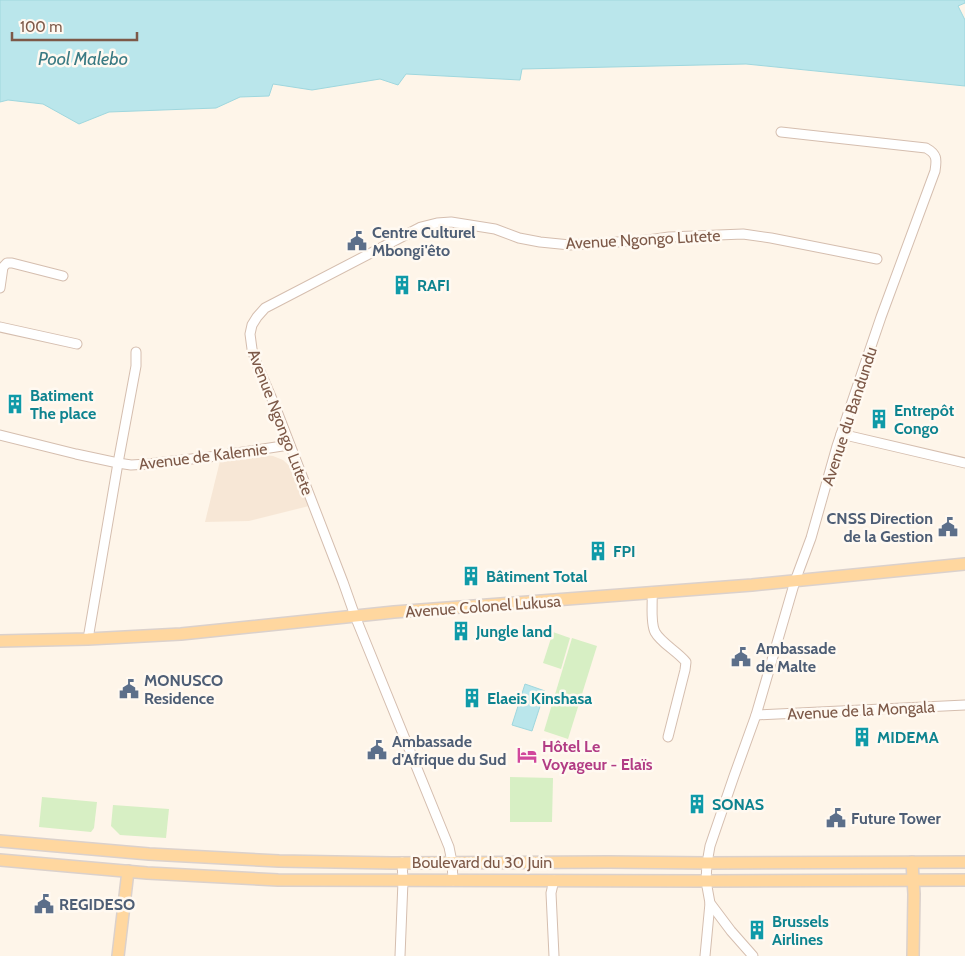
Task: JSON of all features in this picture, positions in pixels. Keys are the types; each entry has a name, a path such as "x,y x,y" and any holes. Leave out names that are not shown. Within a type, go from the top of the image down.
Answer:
{"main road":[{"name":"Avenue Colonel Lukusa","path":"0,641 181,634 394,612 752,585 965,564"},
{"name":"Boulevard du 30 Juin","path":"0,841 148,854 279,861 965,862"},
{"name":"Boulevard du 30 Juin","path":"0,860 128,872 278,880 965,880"},
{"path":"912,862 913,956"},
{"path":"118,956 128,872"}],"street":[{"name":"Avenue du Bandundu","path":"710,903 706,881 710,846 756,715 841,434 896,276 936,171 933,152 926,148 781,132"},
{"name":"Avenue Ngongo Lutete","path":"453,881 449,847 355,616 252,349 250,334 252,325 257,317 265,308 281,299 428,225 438,223 451,222 473,225 495,229 519,238 570,244 743,234 877,259"},
{"path":"0,288 3,267 7,263 63,276"},
{"path":"0,327 77,344"},
{"path":"88,639 136,366 136,352"},
{"path":"841,434 965,463"},
{"name":"Avenue de Kalemie","path":"0,435 76,454 131,464 148,464 217,456 289,445"},
{"path":"652,592 654,631 659,638 686,662 668,737"},
{"name":"Avenue de la Mongala","path":"756,715 965,705"},
{"path":"400,956 402,862"},
{"path":"554,880 551,893 554,956"},
{"path":"705,956 710,903"},
{"path":"710,903 732,932 754,956"}],"shaded area":[{"path":"264,455 283,460 294,470 309,506 249,521 205,522 220,461"}],"green space":[{"path":"553,632 570,638 561,669 543,663"},
{"path":"572,638 597,646 568,739 544,731"},
{"path":"510,777 553,778 552,822 510,822"},
{"path":"42,797 97,802 94,828 91,832 39,827"},
{"path":"113,805 169,809 166,838 120,835 111,826"}],"water":[{"name":"Pool Malebo","path":"0,0 965,0 965,3 958,6 965,20 965,86 746,64 522,69 520,80 406,74 398,85 380,79 312,90 273,84 269,96 240,97 216,108 109,112 79,124 43,104 8,100 0,102"},
{"path":"525,684 545,691 532,731 512,725"}],"place":[{"name":"Centre Culturel Mbongi'êto","path":"357,241"},
{"name":"RAFI","path":"402,285"},
{"name":"Batiment The place","path":"15,404"},
{"name":"Entrepôt Congo","path":"879,419"},
{"name":"CNSS Direction de la Gestion","path":"948,527"},
{"name":"FPI","path":"598,551"},
{"name":"Bâtiment Total","path":"471,576"},
{"name":"Jungle land","path":"461,631"},
{"name":"Ambassade de Malte","path":"741,657"},
{"name":"MONUSCO Residence","path":"129,689"},
{"name":"Elaeis Kinshasa","path":"472,698"},
{"name":"MIDEMA","path":"862,737"},
{"name":"Ambassade d'Afrique du Sud","path":"377,750"},
{"name":"Hôtel Le Voyageur - Elaïs","path":"527,755"},
{"name":"SONAS","path":"697,804"},
{"name":"Future Tower","path":"836,818"},
{"name":"REGIDESO","path":"44,904"},
{"name":"Brussels Airlines","path":"757,930"}]}
